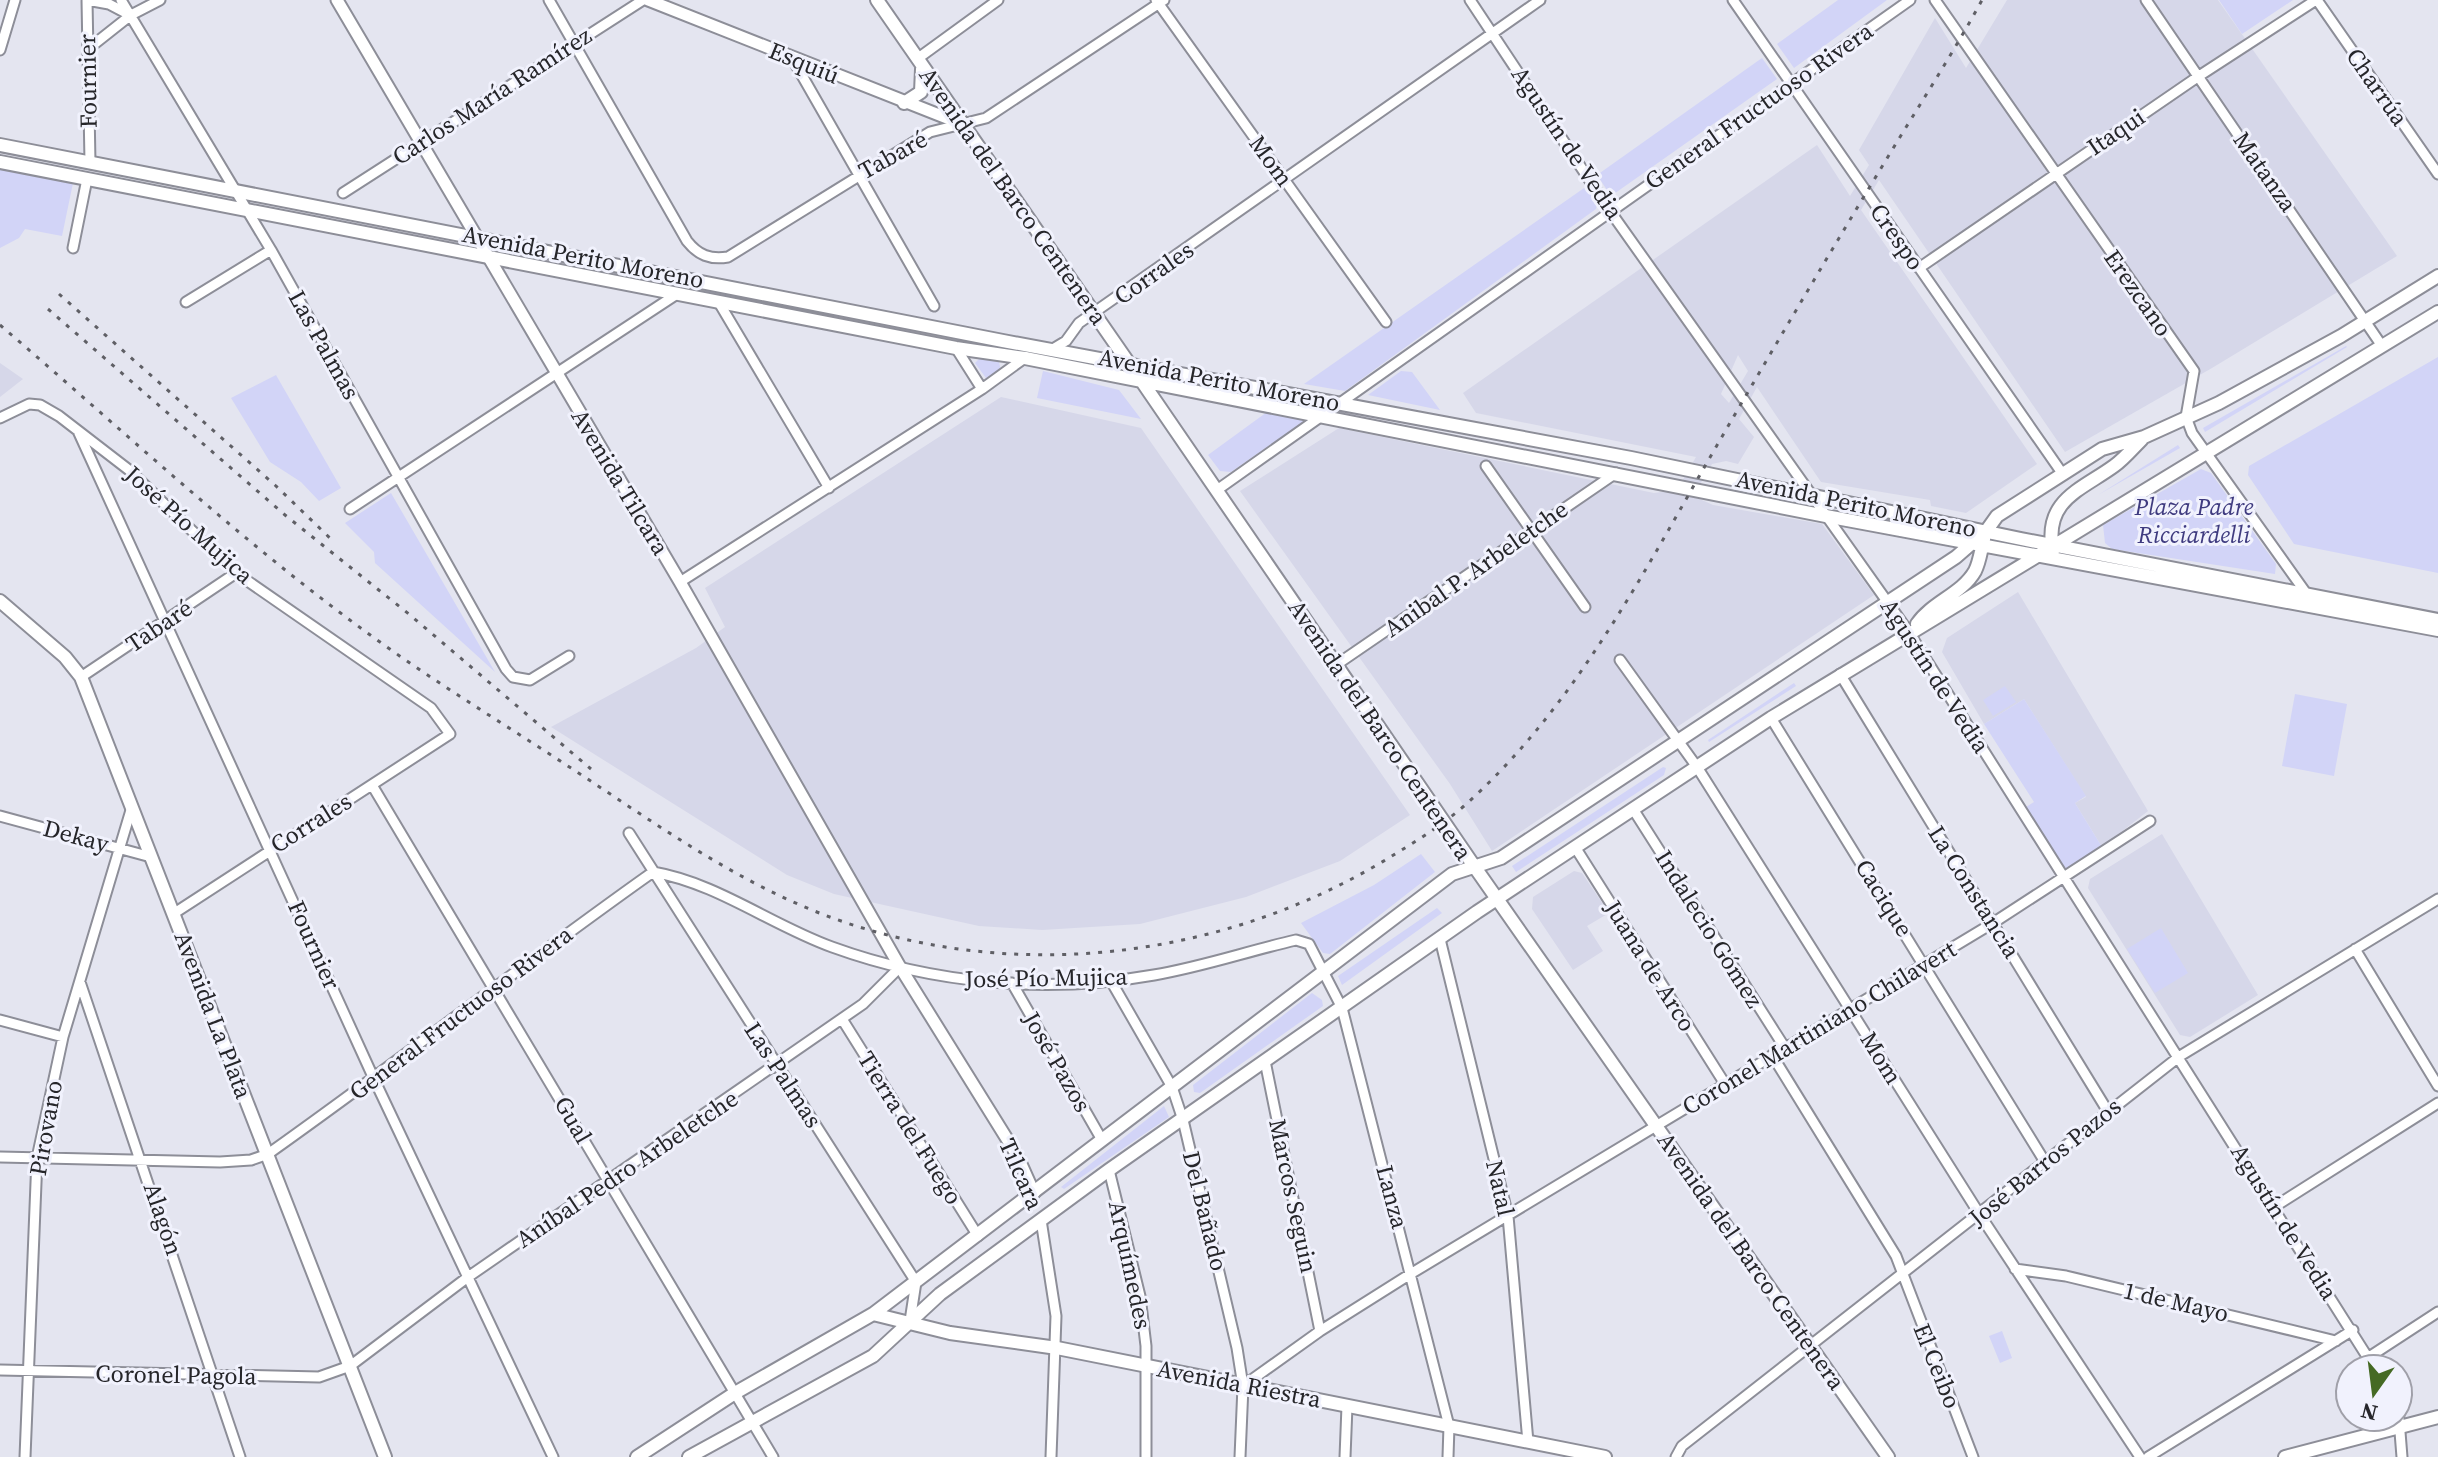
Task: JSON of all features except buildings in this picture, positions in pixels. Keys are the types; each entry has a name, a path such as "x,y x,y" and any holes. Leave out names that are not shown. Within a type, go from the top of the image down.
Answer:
{"main road":[{"name":"Avenida del Barco Centenera","path":"877,0 1474,866 1888,1457"},
{"path":"904,103 921,92 920,62"},
{"name":"Avenida Perito Moreno","path":"0,145 1814,495 1987,530 2053,552 2438,630"},
{"name":"Avenida Perito Moreno","path":"0,162 2035,555"},
{"path":"637,1457 735,1393 873,1314 1452,874 1501,858 1889,603 1977,544 1997,516 2062,473 2102,449 2144,437 2314,351 2438,276"},
{"path":"689,1457 873,1356 940,1294 1109,1170 1497,899 1771,718 2035,555 2053,552 2204,451 2438,312"},
{"path":"2053,552 2054,524 2068,494 2116,465 2144,437"},
{"path":"1912,629 1927,610 1959,588 1975,572 1977,544"},
{"name":"Avenida Perito Moreno","path":"2053,552 2306,593 2438,620"},
{"name":"Avenida La Plata","path":"0,601 65,657 81,677 385,1457"},
{"name":"Tilcara","path":"1034,1193 1041,1220"},
{"name":"Avenida Riestra","path":"873,1314 950,1333 1057,1348 1528,1442 1553,1452 1605,1457"},
{"path":"2414,1423 2438,1417"},
{"path":"2285,1457 2375,1433"}],"street":[{"path":"0,50 15,0"},
{"path":"87,0 109,4 131,15"},
{"name":"Fournier","path":"87,0 90,162"},
{"name":"Las Palmas","path":"121,0 248,210 506,669 513,677 530,680 569,656"},
{"path":"88,49 131,15 160,0"},
{"name":"Avenida Tilcara","path":"337,0 423,141 555,373 680,582 900,967"},
{"path":"549,0 574,42"},
{"name":"Carlos María Ramírez","path":"343,193 574,42 645,0"},
{"name":"Esquiú","path":"645,0 962,124"},
{"path":"920,62 998,0"},
{"name":"Agustín de Vedia","path":"1470,0 1610,211 1831,517 1889,603 1912,629 2063,876 2367,1353"},
{"name":"Corrales","path":"680,582 982,389 1025,358 1054,349 1066,341 1079,323 1095,315 1540,0"},
{"name":"Crespo","path":"1733,0 2062,473"},
{"name":"General Fructuoso Rivera","path":"1217,490 1910,0"},
{"name":"Erezcano","path":"1935,0 2194,371 2186,417"},
{"name":"Matanza","path":"2146,0 2367,319 2382,346"},
{"name":"Itaqui","path":"1919,268 2199,76 2316,0"},
{"name":"Charrúa","path":"2316,0 2438,174"},
{"name":"Tabaré","path":"574,42 687,241 704,256 716,259 728,257 930,132 986,118 1160,1"},
{"name":"Mom","path":"1160,1 1386,322"},
{"path":"792,58 934,306"},
{"path":"73,248 87,179"},
{"path":"186,302 271,250"},
{"path":"350,509 677,294"},
{"path":"718,301 829,488"},
{"path":"956,348 982,389"},
{"name":"José Pío Mujica","path":"0,418 22,405 40,405 78,431 129,470 236,573 431,708 450,734"},
{"path":"2186,417 2204,451 2306,593"},
{"name":"Fournier","path":"78,431 374,1079 553,1457"},
{"path":"1486,466 1585,607"},
{"name":"Anibal P. Arbeletche","path":"1336,665 1616,473"},
{"name":"Tabaré","path":"81,677 236,573"},
{"name":"Mom","path":"1620,660 1680,740 1980,1215 2140,1457"},
{"name":"La Constancia","path":"1840,674 2107,1110"},
{"name":"Cacique","path":"1771,718 2045,1162"},
{"name":"Corrales","path":"173,914 450,734"},
{"name":"Gual","path":"372,785 773,1457"},
{"name":"Indalecio Gómez","path":"1633,809 1785,1048"},
{"name":"Pirovano","path":"25,1457 26,1371 37,1158 63,1037 131,810"},
{"name":"Dekay","path":"0,816 151,857"},
{"name":"Coronel Martiniano Chilavert","path":"1243,1386 1320,1331 1412,1273 1993,923 2150,821"},
{"name":"Las Palmas","path":"629,833 916,1282"},
{"name":"Juana de Arco","path":"1575,847 1725,1084"},
{"name":"General Fructuoso Rivera","path":"268,1154 374,1079 494,985 653,872"},
{"name":"José Pío Mujica","path":"653,872 695,882 829,946 949,978 1012,983 1111,981 1154,975 1296,940 1309,944"},
{"name":"José Barros Pazos","path":"1676,1457 1682,1446 1810,1344 1980,1215 2107,1110 2180,1056 2438,899"},
{"name":"Natal","path":"1440,939 1508,1216 1528,1442"},
{"name":"Lanza","path":"1309,944 1342,1008 1449,1426 1448,1457"},
{"path":"2355,949 2438,1086"},
{"name":"Aníbal Pedro Arbeletche","path":"350,1366 468,1277 863,1004 900,967"},
{"name":"Tilcara","path":"900,967 1017,1155 1034,1193"},
{"name":"Del Bañado","path":"1111,981 1172,1087 1183,1120 1232,1320 1243,1386 1240,1457"},
{"name":"Alagón","path":"80,982 216,1377 240,1457"},
{"name":"José Pazos","path":"1012,983 1102,1140"},
{"name":"Tierra del Fuego","path":"842,1019 978,1236"},
{"path":"0,1020 63,1037"},
{"path":"1772,1055 1896,1256 1901,1275"},
{"name":"Marcos Seguin","path":"1265,1061 1320,1331"},
{"path":"2274,1207 2438,1103"},
{"path":"0,1157 220,1162 251,1160 268,1154"},
{"name":"Arquímedes","path":"1109,1170 1140,1296 1148,1366 1146,1457"},
{"name":"Tilcara","path":"1041,1220 1054,1291 1057,1348 1051,1457"},
{"name":"1 de Mayo","path":"2015,1269 2066,1276 2336,1341"},
{"name":"El Ceibo","path":"1901,1275 1973,1457"},
{"path":"910,1321 916,1282"},
{"path":"2375,1353 2438,1312"},
{"path":"2148,1457 2353,1330"},
{"name":"Coronel Pagola","path":"0,1370 319,1377 350,1366"},
{"path":"1345,1457 1347,1406"},
{"path":"2401,1433 2402,1457"}],"shaded area":[{"path":"2007,0 2218,0 2397,256 2065,452 1879,180 1861,210 2037,464 1966,513 1931,506 1930,500 1821,482 1757,387 1739,419 1754,437 1738,464 1726,461 1712,464 1693,496 1713,505 1822,524 1874,595 1492,851 1450,784 1240,491 1339,428 1654,493 1677,490 1696,457 1476,413 1463,393 1817,145 1850,196 1869,165 1859,150 1935,18 1966,68","holes":["1738,355 1748,371 1729,403 1721,394"]},
{"path":"0,363 23,379 0,397"},
{"path":"1001,397 1141,428 1410,815 1340,861 1246,897 1140,924 1042,930 979,926 834,894 787,875 551,727 696,648 725,627 705,588"},
{"path":"2018,592 2148,811 2102,847 2075,803 2086,797 2024,699 1984,724 1942,652 1947,638"},
{"path":"2162,834 2258,995 2190,1037 2180,1035 2088,888 2090,879"},
{"path":"1574,871 1582,873 1609,913 1587,926 1603,951 1573,970 1532,909 1533,897"}],"green space":[{"path":"1838,0 1887,0 1794,68 1777,44"},
{"path":"2219,0 2293,0 2242,34"},
{"path":"1762,58 1777,79 1611,196 1597,175"},
{"path":"0,169 73,183 62,236 25,229 19,238 0,248"},
{"path":"1587,186 1598,201 1596,209 1345,391 1304,384"},
{"path":"2347,347 2205,432 2203,428"},
{"path":"2438,357 2438,573 2294,544 2248,475 2249,466"},
{"path":"980,358 999,362 1001,371 986,378 975,363"},
{"path":"1043,371 1119,390 1141,419 1037,398"},
{"path":"1401,371 1412,372 1440,410 1368,395"},
{"path":"276,375 341,488 319,501 301,482 270,462 231,398"},
{"path":"1267,412 1306,420 1231,472 1220,471 1208,455"},
{"path":"2178,445 2180,448 2098,495"},
{"name":"Plaza Padre Ricciardelli","path":"2201,469 2211,473 2276,564 2275,574 2112,549 2105,543 2103,525"},
{"path":"391,493 495,672 375,563 374,552 345,523"},
{"path":"1794,683 1796,686 1709,742 1708,740"},
{"path":"2005,686 2016,702 1993,716 1983,700"},
{"path":"2295,694 2347,704 2334,776 2282,766"},
{"path":"2024,699 2086,796 2075,803 2102,847 2065,870 2026,807 2034,802 1984,724"},
{"path":"1663,767 1666,768 1664,775 1516,872 1512,866"},
{"path":"1421,854 1435,872 1330,954 1323,953 1301,923 1374,885"},
{"path":"1437,908 1442,913 1342,985 1338,976"},
{"path":"2161,928 2188,973 2155,993 2127,949"},
{"path":"1312,993 1322,1000 1323,1006 1200,1093 1194,1092 1193,1085"},
{"path":"1164,1106 1169,1117 1064,1189 1061,1187"},
{"path":"2002,1331 2012,1358 2000,1363 1989,1336"}],"railway":[{"path":"0,325 221,517 358,626 440,683 742,877 811,910 915,941 984,952 1054,955 1124,950 1193,938 1260,918 1325,892 1436,828 1502,769 1570,687 1629,597 1982,0"},
{"path":"59,294 276,486 333,541"},
{"path":"48,309 285,515 410,615 591,769"}]}
